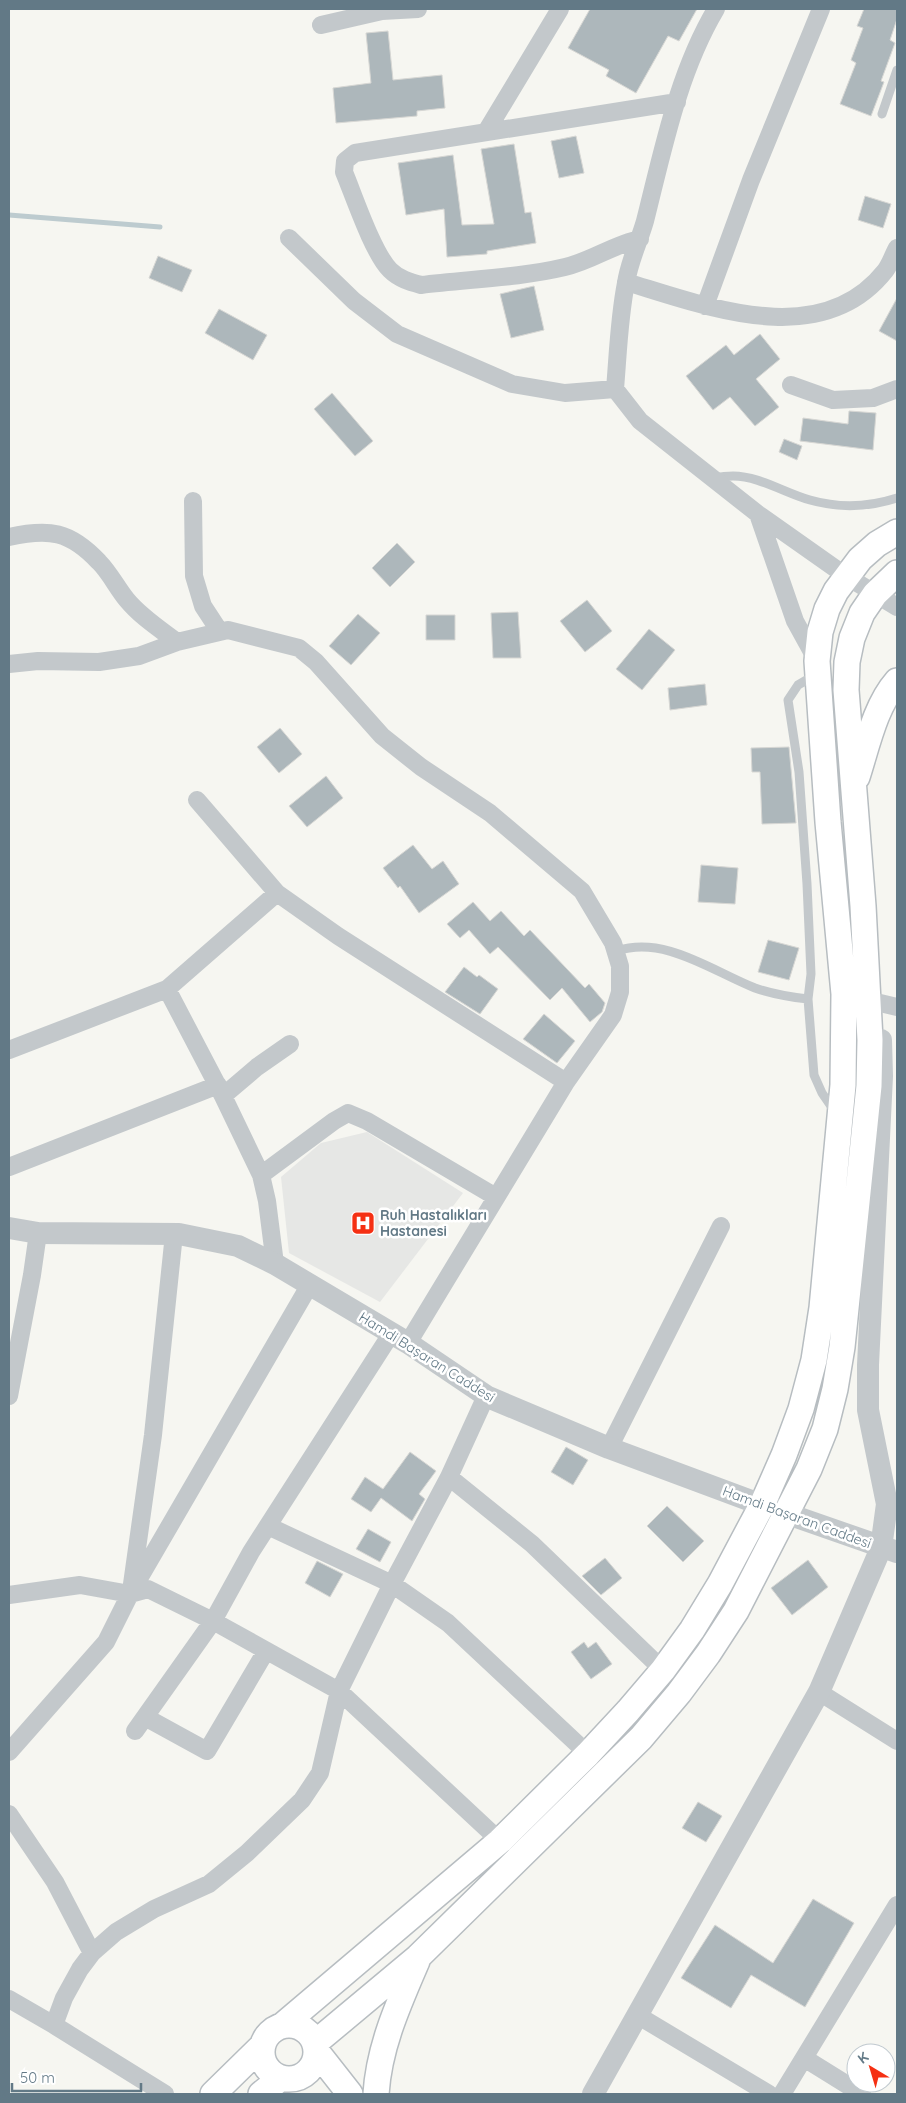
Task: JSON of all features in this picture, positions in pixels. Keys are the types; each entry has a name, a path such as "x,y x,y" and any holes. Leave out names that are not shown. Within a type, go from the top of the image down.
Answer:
{"main road":[{"path":"213,2094 262,2046 266,2037 274,2029 283,2025 500,1841 588,1754 663,1670 692,1630 720,1584 762,1505 801,1410 814,1360 822,1308 841,1118 845,1042 844,994 828,822 817,668 820,632 827,609 846,576 860,559 877,544 897,532"},
{"path":"262,2094 285,2079 306,2074 312,2068 316,2047 418,1957 634,1746 679,1693 708,1654 736,1611 788,1514 809,1469 825,1429 835,1389 842,1346 869,1086 882,1004 854,784 846,690 847,662 852,638 859,622 875,594 897,573"},
{"path":"854,784 878,715 891,688 897,681"},
{"path":"376,2094 377,2074 382,2047 418,1957"},
{"path":"283,2025 299,2026 306,2030 350,2094"},
{"path":"262,2046 263,2062 268,2069 312,2094"}],"street":[{"path":"320,25 382,11 418,9"},
{"path":"486,132 560,9"},
{"path":"716,9 690,61 669,124 640,239 626,282 615,389 640,421 758,514 846,576 897,607"},
{"path":"705,306 751,180 822,9"},
{"path":"640,239 625,242 586,260 547,270 421,285 399,277 392,272 380,257 344,172 345,161 356,153 677,102"},
{"path":"290,238 354,301 405,338 512,384 565,393 615,389"},
{"path":"626,282 705,306 774,318 801,318 823,313 846,304 868,289 886,270 897,248"},
{"path":"791,386 833,400 873,398 897,389"},
{"path":"193,501 194,576 203,606 220,632"},
{"path":"758,514 795,621 817,668"},
{"path":"9,537 27,533 54,532 74,539 100,562 127,600 147,620 178,642"},
{"path":"9,664 38,661 99,662 139,656 178,642 228,630 298,648 316,662 382,736 420,767 490,813 582,890 617,951 620,966 620,992 613,1015 566,1082 496,1196 400,1339 268,1526 251,1552 213,1621 135,1732"},
{"path":"197,800 277,893 338,936 566,1082"},
{"path":"9,1050 167,990 277,893"},
{"path":"167,990 261,1175 267,1201 275,1264"},
{"path":"593,2094 819,1692 889,1550 886,1504 868,1410 868,1365 882,1076 882,1004 844,994"},
{"path":"9,1167 220,1091 290,1044"},
{"path":"261,1175 334,1121 348,1113 367,1121 496,1196"},
{"path":"609,1448 721,1226"},
{"name":"Hamdi Başaran Caddesi","path":"9,1228 38,1233 174,1234 238,1246 275,1264 400,1339 486,1396 609,1448 889,1550"},
{"path":"9,1396 38,1233"},
{"path":"130,1594 152,1434 174,1234"},
{"path":"9,1752 106,1642 130,1594 309,1286"},
{"path":"54,2025 64,1998 80,1969 92,1954 116,1932 154,1909 209,1884 247,1852 302,1800 320,1773 339,1691 392,1584 449,1477 486,1396"},
{"path":"449,1477 532,1544 663,1670"},
{"path":"268,1526 392,1584 448,1624 588,1754"},
{"path":"9,1595 80,1585 130,1594 148,1589 213,1621 339,1691 500,1841"},
{"path":"145,1717 207,1751 266,1651"},
{"path":"819,1692 897,1741"},
{"path":"9,1814 55,1882 92,1954"},
{"path":"782,2094 897,1904"},
{"path":"9,1999 165,2094"},
{"path":"637,2016 769,2094"},
{"path":"804,2058 862,2094"}],"lane":[{"path":"882,114 897,70"},
{"path":"713,478 733,476 756,480 809,500 841,505 877,504 897,498"},
{"path":"817,668 798,685 788,700 799,772 806,866 811,974 808,999 814,1075 822,1093 841,1118"},
{"path":"617,951 630,946 653,947 686,957 755,988 808,999"}],"shaded area":[{"name":"Ruh Hastalıkları Hastanesi","path":"367,1132 463,1193 380,1302 289,1253 281,1177 321,1143"}],"building":[{"path":"590,9 697,9 679,41 668,36 636,93 606,76 609,70 568,48"},
{"path":"864,9 897,9 897,19 890,40 895,43 881,81 884,82 871,116 840,104 856,63 851,60 863,28 857,26"},
{"path":"388,31 393,80 442,75 445,108 417,111 417,116 336,123 333,88 371,83 366,33"},
{"path":"576,136 584,173 559,178 551,141"},
{"path":"514,144 525,213 531,212 536,243 487,251 487,254 447,257 444,209 406,215 398,163 453,155 462,225 494,224 481,149"},
{"path":"865,196 891,204 883,228 858,220"},
{"path":"158,256 192,270 182,292 149,278"},
{"path":"534,286 544,330 511,338 500,294"},
{"path":"897,298 897,341 879,331"},
{"path":"219,309 267,335 253,360 205,333"},
{"path":"760,334 780,359 756,379 779,407 755,426 730,397 713,410 686,376 726,345 734,355"},
{"path":"332,393 373,441 355,456 314,409"},
{"path":"849,411 876,413 873,450 800,441 803,418 848,424"},
{"path":"784,439 802,446 797,460 779,452"},
{"path":"397,543 415,562 390,587 372,568"},
{"path":"587,600 612,631 585,652 560,621"},
{"path":"518,612 521,658 493,658 491,613"},
{"path":"358,614 380,633 351,665 329,646"},
{"path":"426,615 455,615 455,640 426,640"},
{"path":"649,629 675,650 642,690 616,669"},
{"path":"705,684 707,705 670,710 668,688"},
{"path":"280,728 302,754 279,773 257,747"},
{"path":"789,747 796,823 762,824 760,772 752,772 751,748"},
{"path":"326,776 343,798 307,827 289,806"},
{"path":"413,845 432,869 443,861 459,884 419,913 400,886 398,888 383,868"},
{"path":"701,865 738,868 735,904 698,902"},
{"path":"473,902 490,921 501,911 524,936 530,930 585,988 589,984 605,1003 602,1012 590,1022 562,988 550,1000 498,947 490,954 469,930 460,938 447,924"},
{"path":"768,940 799,948 789,980 758,972"},
{"path":"464,967 498,989 480,1014 445,992"},
{"path":"544,1014 575,1041 557,1063 523,1039"},
{"path":"566,1447 588,1460 573,1485 551,1472"},
{"path":"410,1452 436,1471 419,1494 425,1499 412,1521 381,1498 371,1512 351,1499 365,1477 383,1489"},
{"path":"667,1506 704,1541 683,1562 647,1526"},
{"path":"368,1529 391,1542 380,1562 356,1549"},
{"path":"605,1558 622,1578 601,1595 582,1576"},
{"path":"808,1560 828,1587 792,1615 771,1588"},
{"path":"317,1561 343,1574 330,1597 305,1583"},
{"path":"584,1642 588,1648 596,1642 612,1664 591,1679 571,1652"},
{"path":"698,1802 722,1816 706,1842 682,1828"},
{"path":"813,1899 854,1923 805,2007 751,1975 731,2008 681,1978 715,1925 773,1963"}],"waterway":[{"path":"9,215 160,227"}],"place":[{"name":"Ruh Hastalıkları Hastanesi","path":"363,1223"}]}
